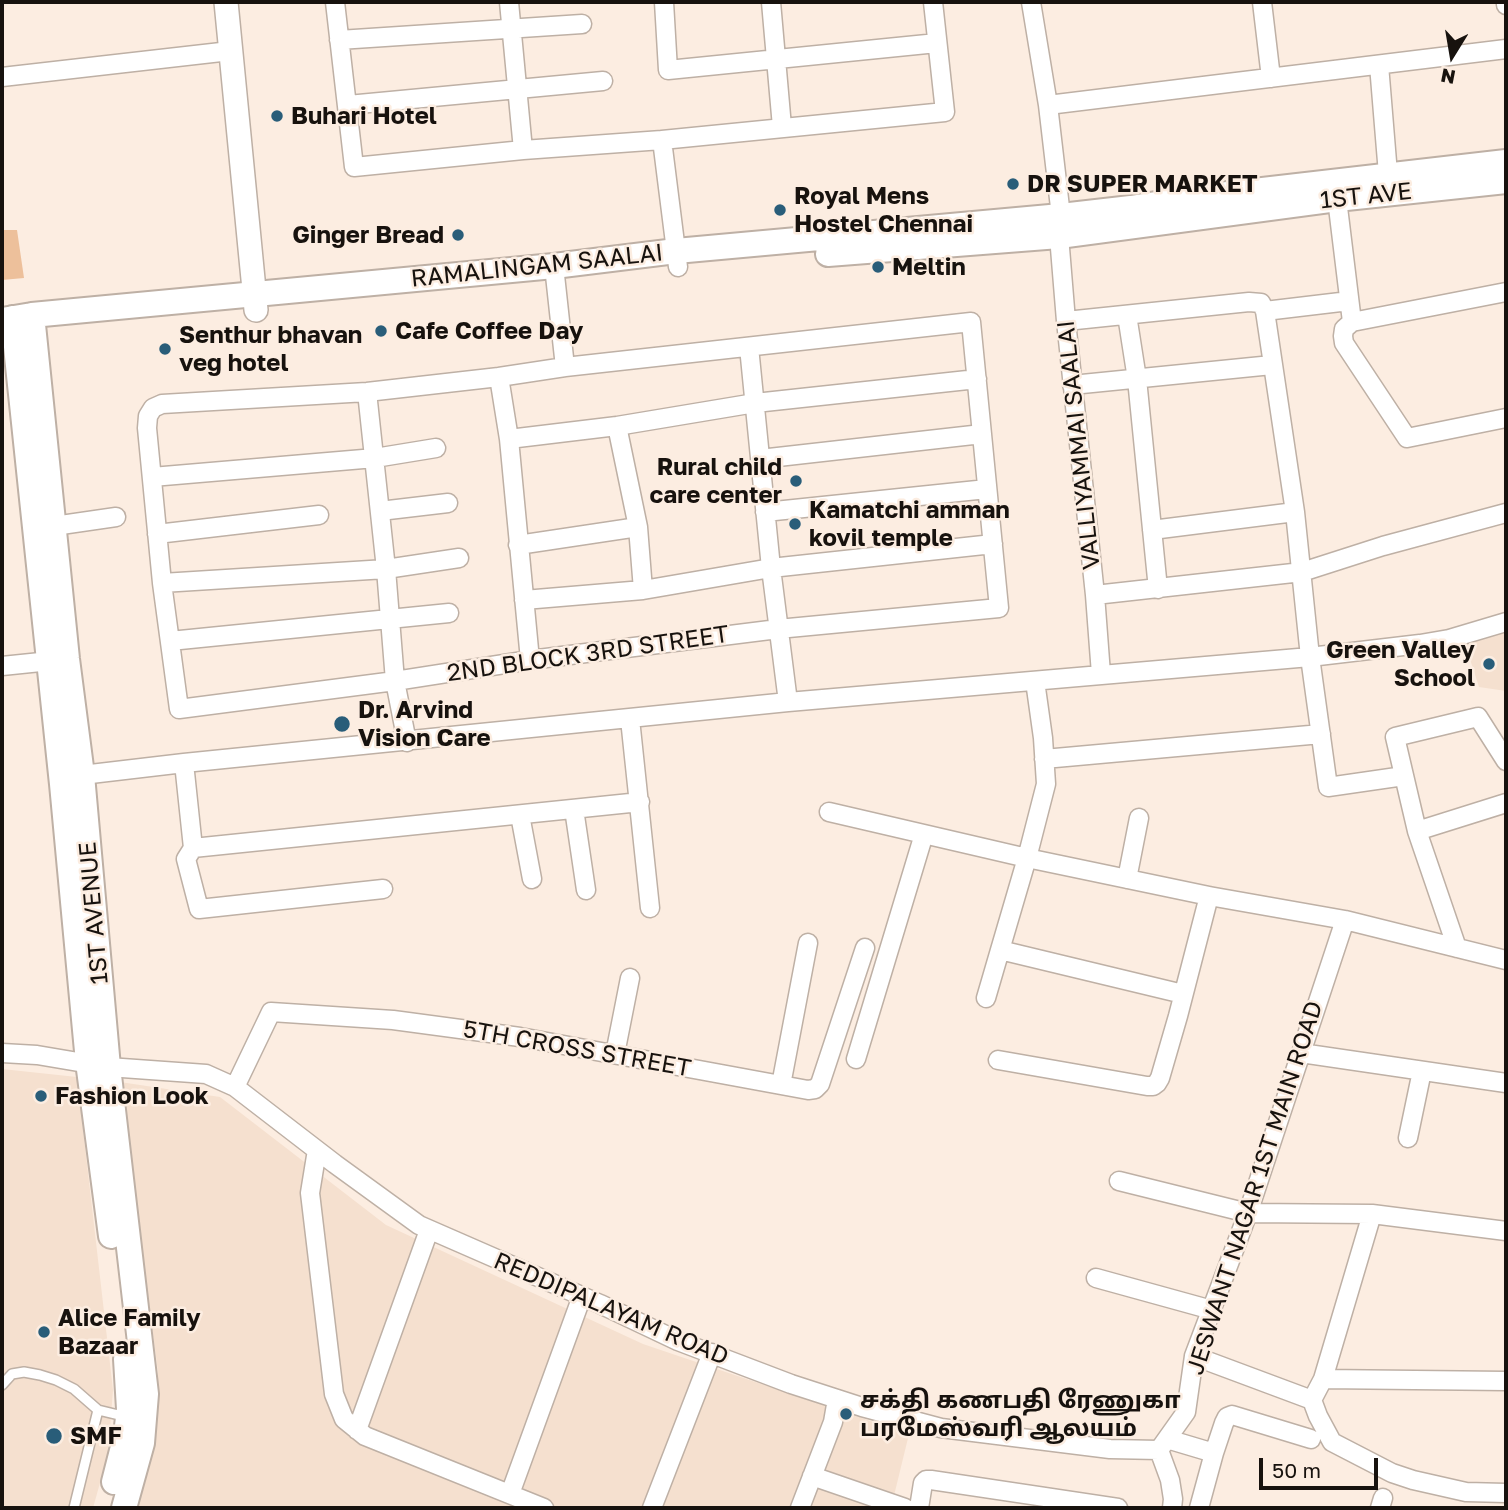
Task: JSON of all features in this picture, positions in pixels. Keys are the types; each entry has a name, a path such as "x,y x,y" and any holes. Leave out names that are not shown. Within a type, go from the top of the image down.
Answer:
{"main road":[{"path":"16,325 677,259 1060,226 1131,208 1193,198 1231,203 1389,184 1506,162"},
{"name":"1ST AVE","path":"1231,203 1337,199 1389,184 1506,181"},
{"name":"1ST AVENUE","path":"16,325 54,526 58,660"},
{"name":"1ST AVENUE","path":"16,325 72,779 129,1377 126,1435 108,1508"},
{"name":"1ST AVENUE","path":"98,1065 146,1394 142,1443 124,1508"}],"street":[{"path":"226,2 255,302"},
{"path":"335,2 355,167 945,112 933,2"},
{"path":"509,2 523,150"},
{"path":"664,2 668,70 937,43"},
{"path":"771,2 782,127"},
{"name":"VALLIYAMMAI SAALAI","path":"1031,2 1048,105 1066,321 1101,674"},
{"path":"1262,2 1271,78"},
{"path":"339,40 582,24"},
{"path":"1048,105 1506,49"},
{"path":"2,77 230,51"},
{"path":"1379,65 1389,184"},
{"path":"348,105 603,82"},
{"path":"662,140 677,259"},
{"path":"1337,199 1352,322"},
{"path":"555,273 565,368"},
{"path":"1506,292 1352,322 1344,329 1344,343 1407,438 1506,418"},
{"path":"1265,311 1349,301"},
{"path":"1066,321 1261,303 1265,311 1295,512 1310,657 1328,787 1404,776"},
{"path":"1127,315 1137,379 1158,589"},
{"path":"449,613 170,641 146,428 153,408 162,404 367,392 971,322 993,544 771,568 643,590 524,600"},
{"path":"749,347 771,568 788,702"},
{"path":"1072,385 1272,365"},
{"path":"499,377 509,439 530,660"},
{"path":"509,439 617,426 755,403 977,379"},
{"path":"367,392 395,681 407,742"},
{"path":"617,426 638,527 643,590"},
{"path":"760,459 982,435"},
{"path":"152,477 375,458 436,448"},
{"path":"765,512 987,489"},
{"path":"380,510 448,503"},
{"path":"1152,530 1295,512"},
{"path":"1095,595 1302,572 1383,546 1506,513"},
{"path":"158,534 319,515"},
{"path":"54,526 116,517"},
{"path":"518,545 638,527"},
{"name":"2ND BLOCK 3RD STREET","path":"170,641 179,709 395,681 530,660 778,629 999,608 993,544"},
{"path":"162,583 386,569 459,558"},
{"path":"72,779 184,763 788,702 1310,657 1449,639 1506,622"},
{"path":"2,666 58,660"},
{"path":"986,998 1046,784 1035,681"},
{"path":"1457,948 1417,831 1395,737 1478,717 1506,761"},
{"path":"629,719 650,908"},
{"path":"1044,759 1321,734"},
{"path":"184,763 194,848 186,859 199,909 383,889"},
{"path":"194,848 640,803"},
{"path":"1417,831 1506,803"},
{"path":"573,809 586,890"},
{"path":"829,812 1027,858 1209,896 1345,920 1506,960"},
{"path":"520,815 532,879"},
{"path":"1127,878 1139,818"},
{"path":"856,1059 924,834"},
{"path":"998,1060 1153,1086 1160,1078 1209,896"},
{"name":"JESWANT NAGAR 1ST MAIN ROAD","path":"1163,1445 1186,1412 1194,1356 1248,1213 1345,920"},
{"path":"781,1085 808,943"},
{"name":"5TH CROSS STREET","path":"235,1087 271,1012 393,1020 520,1037 808,1090 815,1089 820,1084 865,948"},
{"path":"1000,950 1183,994"},
{"path":"615,1054 630,978"},
{"name":"REDDIPALAYAM ROAD","path":"2,1053 37,1055 98,1065 206,1074 235,1087 419,1225 678,1341 791,1384 940,1428 1110,1449 1163,1445 1214,1453"},
{"path":"1301,1053 1506,1083"},
{"path":"1408,1138 1422,1071"},
{"path":"317,1150 310,1193 334,1394 344,1419 365,1436 544,1508"},
{"path":"1119,1181 1248,1213 1372,1214 1506,1231"},
{"path":"1372,1214 1323,1379 1312,1400 1318,1416 1332,1443 1392,1473 1466,1492 1506,1493"},
{"path":"357,1430 429,1230"},
{"path":"1096,1278 1212,1310"},
{"path":"510,1494 582,1296"},
{"path":"652,1508 712,1353"},
{"path":"1194,1356 1312,1400"},
{"path":"1323,1379 1506,1381"},
{"path":"800,1508 833,1422 837,1399"},
{"path":"1199,1508 1227,1417 1232,1415 1311,1439"},
{"path":"1163,1445 1173,1499 1172,1508"},
{"path":"812,1476 905,1508"},
{"path":"919,1508 923,1483 926,1480 1118,1508"}],"lane":[{"path":"2,1385 12,1374 24,1372 40,1375 74,1389 98,1410 128,1417"},
{"path":"74,1508 98,1410"}],"shaded area":[{"path":"2,230 17,230 24,278 2,280"},
{"name":"Green Valley School","path":"1506,628 1506,691 1479,687 1464,641"},
{"path":"2,1069 77,1077 113,1390 108,1454 93,1508 2,1508"},
{"path":"120,1082 220,1097 386,1225 643,1344 909,1434 891,1508 135,1508 152,1439 158,1372"}],"place":[{"name":"Buhari Hotel","path":"277,116"},
{"name":"DR SUPER MARKET","path":"1013,184"},
{"name":"Royal Mens Hostel Chennai","path":"780,210"},
{"name":"Ginger Bread","path":"458,235"},
{"name":"Meltin","path":"878,267"},
{"name":"Cafe Coffee Day","path":"381,331"},
{"name":"Senthur bhavan veg hotel","path":"165,349"},
{"name":"Rural child care center","path":"796,481"},
{"name":"Kamatchi amman kovil temple","path":"795,524"},
{"name":"Green Valley School","path":"1489,664"},
{"name":"Dr. Arvind Vision Care","path":"342,724"},
{"name":"Fashion Look","path":"41,1096"},
{"name":"Alice Family Bazaar","path":"44,1332"},
{"name":"சக்தி கணபதி ரேணுகா பரமேஸ்வரி ஆலயம்","path":"846,1414"},
{"name":"SMF","path":"54,1436"}]}
